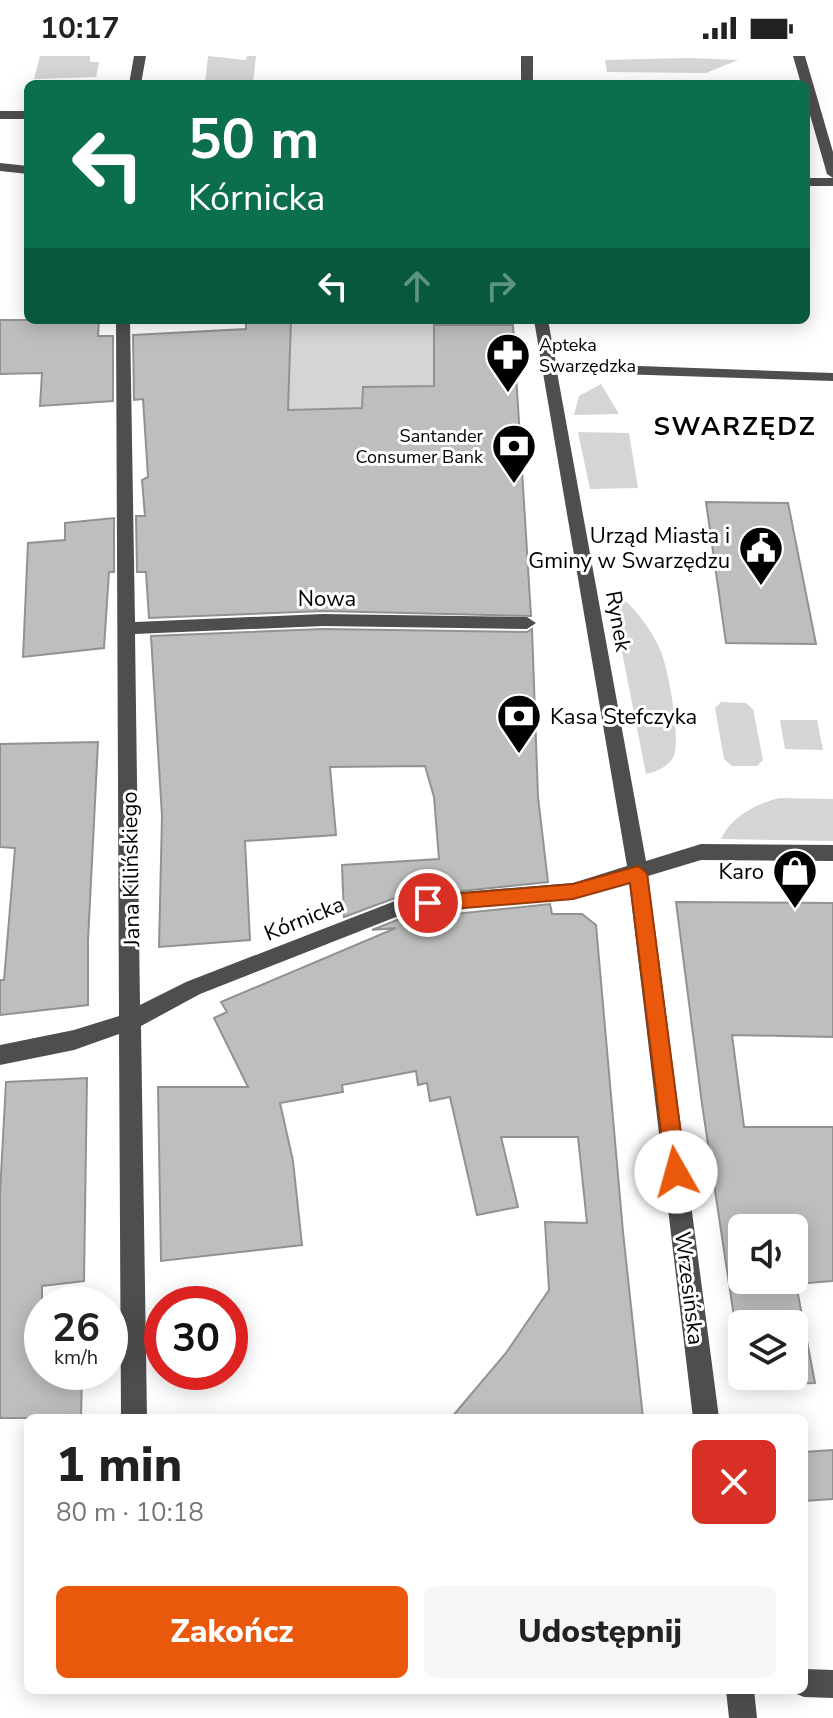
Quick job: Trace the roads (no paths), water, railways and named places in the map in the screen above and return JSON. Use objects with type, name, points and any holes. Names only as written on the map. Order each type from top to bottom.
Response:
[{"type":"street","points":[[136,80],[140,56]]},
{"type":"street","points":[[527,56],[527,80]]},
{"type":"street","points":[[799,56],[806,80]]},
{"type":"street","points":[[810,94],[833,174]]},
{"type":"street","points":[[0,115],[24,115]]},
{"type":"street","points":[[0,167],[24,170]]},
{"type":"street","points":[[810,181],[833,182]]},
{"type":"street","name":"Jana Kilińskiego","points":[[123,324],[134,1414]]},
{"type":"street","name":"Rynek","points":[[542,324],[638,873]]},
{"type":"street","points":[[549,367],[833,377]]},
{"type":"street","name":"Nowa","points":[[128,628],[323,620],[527,623]]},
{"type":"street","points":[[638,873],[701,852],[833,853]]},
{"type":"street","name":"Kórnicka","points":[[0,1055],[74,1040],[131,1021],[193,988],[395,909],[450,901],[573,891],[638,873]]},
{"type":"street","name":"Wrzesińska","points":[[638,873],[706,1414]]},
{"type":"street","points":[[808,1683],[833,1684]]},
{"type":"street","points":[[740,1694],[743,1718]]},
{"type":"place","name":"Apteka Swarzędzka","points":[[508,394]]},
{"type":"place","name":"Santander Consumer Bank","points":[[514,485]]},
{"type":"place","name":"Urząd Miasta i Gminy w Swarzędzu","points":[[761,587]]},
{"type":"place","name":"Kasa Stefczyka","points":[[519,755]]},
{"type":"place","name":"Karo","points":[[795,910]]},
{"type":"district","name":"SWARZĘDZ","points":[[735,426]]}]
